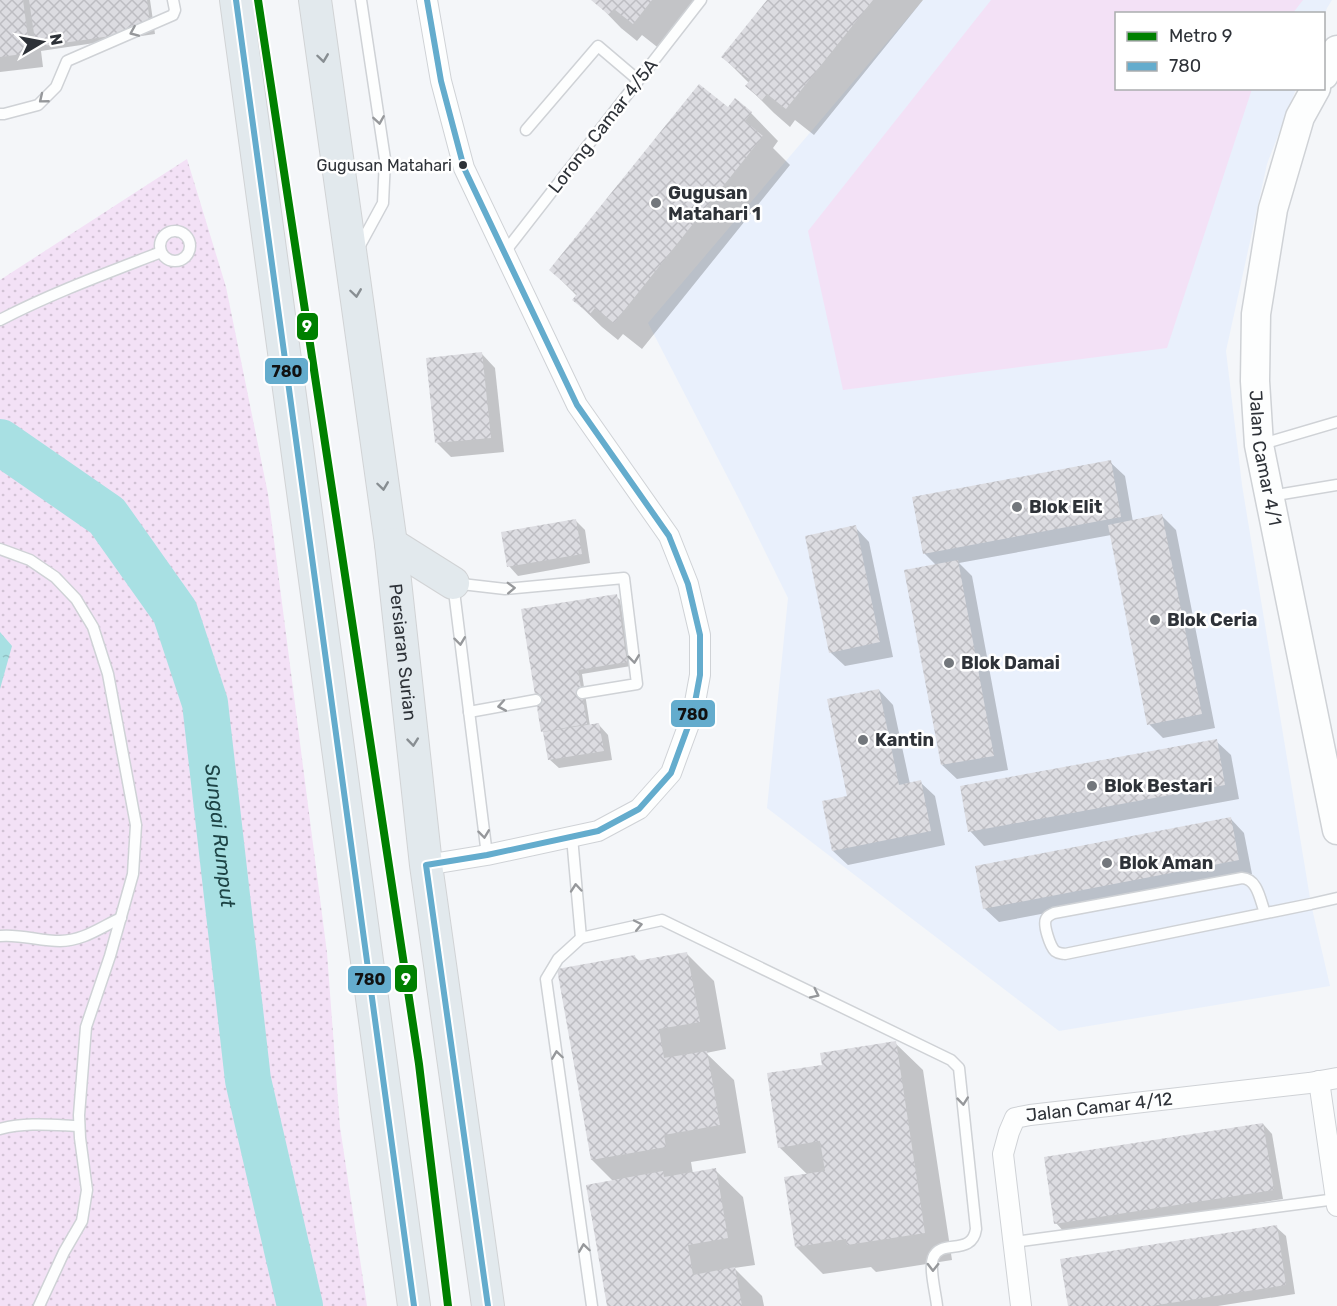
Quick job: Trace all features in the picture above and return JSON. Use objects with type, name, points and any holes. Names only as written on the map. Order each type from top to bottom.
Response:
[{"type":"main road","points":[[236,0],[414,1306]]},
{"type":"main road","name":"Persiaran Surian","points":[[315,0],[392,544],[426,865],[488,1306]]},
{"type":"main road","points":[[392,544],[453,583]]},
{"type":"street","points":[[426,865],[487,855],[598,831],[639,809],[671,773],[693,713],[700,675],[700,634],[688,584],[669,536],[578,405],[464,168],[441,81],[427,0]]},
{"type":"street","points":[[1325,71],[1337,50]]},
{"type":"street","name":"Jalan Camar 4/1","points":[[1315,90],[1300,117],[1273,209],[1256,314],[1255,381],[1259,445],[1332,781],[1337,830]]},
{"type":"street","points":[[1328,1080],[1336,1202]]},
{"type":"street","name":"Jalan Camar 4/12","points":[[1021,1306],[1003,1154],[1015,1118],[1328,1080]]},
{"type":"lane","points":[[0,114],[38,105],[56,87],[67,61],[172,15],[175,10],[173,0]]},
{"type":"lane","points":[[352,261],[383,203],[385,159],[361,0]]},
{"type":"lane","name":"Lorong Camar 4/5A","points":[[504,253],[701,0]]},
{"type":"lane","points":[[526,130],[598,46],[638,80]]},
{"type":"lane","points":[[0,320],[63,290],[161,252]]},
{"type":"lane","points":[[1259,445],[1337,422]]},
{"type":"lane","points":[[1270,496],[1337,485]]},
{"type":"lane","points":[[0,549],[30,560],[55,577],[76,599],[93,627],[108,674],[136,825],[133,874],[110,956],[86,1027],[79,1126],[87,1190],[82,1221],[64,1251],[39,1306]]},
{"type":"lane","points":[[487,855],[453,583],[506,588],[624,578],[637,684],[582,693]]},
{"type":"lane","points":[[469,712],[536,700]]},
{"type":"lane","points":[[572,837],[581,938]]},
{"type":"lane","points":[[1265,913],[1255,885],[1247,878],[1242,878],[1054,913],[1045,921],[1045,928],[1054,950],[1065,954],[1265,913],[1337,898]]},
{"type":"lane","points":[[0,936],[63,941],[85,936],[121,918]]},
{"type":"lane","points":[[592,1306],[546,979],[558,959],[581,938],[662,920],[940,1055],[959,1068],[976,1229],[975,1236],[970,1242],[945,1248],[937,1252],[933,1258],[937,1306]]},
{"type":"lane","points":[[0,1130],[15,1125],[79,1126]]},
{"type":"lane","points":[[1014,1242],[1336,1202]]},
{"type":"shaded area","points":[[923,0],[1332,0],[1325,14],[1325,12],[1115,12],[1115,90],[1296,90],[1267,164],[1226,351],[1242,485],[1311,904],[1330,986],[1059,1031],[767,808],[788,598],[648,323]]},
{"type":"shaded area","points":[[991,0],[1303,0],[1294,12],[1115,12],[1115,90],[1252,90],[1167,348],[843,390],[808,231]]},
{"type":"shaded area","points":[[187,159],[226,287],[268,494],[327,953],[340,1127],[367,1306],[0,1306],[0,280]]},
{"type":"water","points":[[0,632],[12,646],[0,689]]},
{"type":"building","points":[[0,0],[23,0],[30,53],[0,57]]},
{"type":"building","points":[[29,0],[147,0],[151,30],[36,47]]},
{"type":"building","points":[[591,0],[652,0],[633,24],[614,9],[609,15]]},
{"type":"building","points":[[767,0],[873,0],[786,109],[767,94],[762,100],[745,86],[750,80],[721,57]]},
{"type":"building","name":"Gugusan Matahari 1","points":[[699,84],[728,107],[735,98],[752,112],[745,121],[763,136],[614,323],[595,308],[590,314],[572,300],[577,294],[549,270]]},
{"type":"building","points":[[482,352],[491,438],[435,443],[426,358]]},
{"type":"building","name":"Blok Elit","points":[[1111,460],[1121,517],[923,554],[912,497]]},
{"type":"building","name":"Blok Ceria","points":[[1162,514],[1202,714],[1147,725],[1108,525]]},
{"type":"building","points":[[576,519],[582,554],[507,567],[501,532]]},
{"type":"building","points":[[856,525],[880,642],[829,653],[805,536]]},
{"type":"building","name":"Blok Damai","points":[[958,560],[994,756],[941,765],[904,570]]},
{"type":"building","points":[[617,594],[627,662],[578,670],[587,724],[541,732],[521,609]]},
{"type":"building","name":"Kantin","points":[[879,689],[899,785],[921,780],[931,831],[832,851],[822,801],[847,796],[827,699]]},
{"type":"building","points":[[599,723],[604,751],[548,760],[543,732]]},
{"type":"building","name":"Blok Bestari","points":[[1217,739],[1225,785],[968,832],[960,786]]},
{"type":"building","name":"Blok Aman","points":[[1231,817],[1239,860],[983,909],[975,866]]},
{"type":"building","points":[[687,952],[700,1022],[659,1029],[664,1058],[707,1051],[720,1125],[664,1135],[666,1147],[591,1160],[557,969],[635,955],[636,961]]},
{"type":"building","points":[[896,1041],[925,1233],[847,1245],[846,1239],[795,1247],[784,1177],[825,1171],[820,1141],[778,1148],[767,1073],[822,1065],[820,1053]]},
{"type":"building","points":[[1263,1123],[1274,1190],[1054,1224],[1044,1157]]},
{"type":"building","points":[[716,1168],[728,1238],[688,1245],[693,1275],[735,1267],[742,1306],[607,1306],[586,1185],[663,1171],[664,1177]]},
{"type":"building","points":[[1277,1225],[1286,1285],[1151,1306],[1068,1306],[1060,1259]]},
{"type":"waterway","name":"Sungai Rumput","points":[[0,442],[107,516],[175,612],[205,703],[248,1080],[300,1306]]},
{"type":"metro line","name":"9","points":[[258,0],[419,1064],[448,1306]]},
{"type":"transit line","name":"780","points":[[236,0],[414,1306]]},
{"type":"transit line","name":"780","points":[[427,0],[441,81],[464,168],[577,405],[669,536],[688,584],[700,635],[700,675],[693,713],[671,773],[639,809],[598,831],[487,855],[426,865],[488,1306]]},
{"type":"place","name":"Gugusan Matahari","points":[[463,165]]},
{"type":"place","name":"Gugusan Matahari 1","points":[[656,203]]},
{"type":"place","name":"Blok Elit","points":[[1017,507]]},
{"type":"place","name":"Blok Ceria","points":[[1155,620]]},
{"type":"place","name":"Blok Damai","points":[[949,663]]},
{"type":"place","name":"Kantin","points":[[863,740]]},
{"type":"place","name":"Blok Bestari","points":[[1092,786]]},
{"type":"place","name":"Blok Aman","points":[[1107,863]]}]
